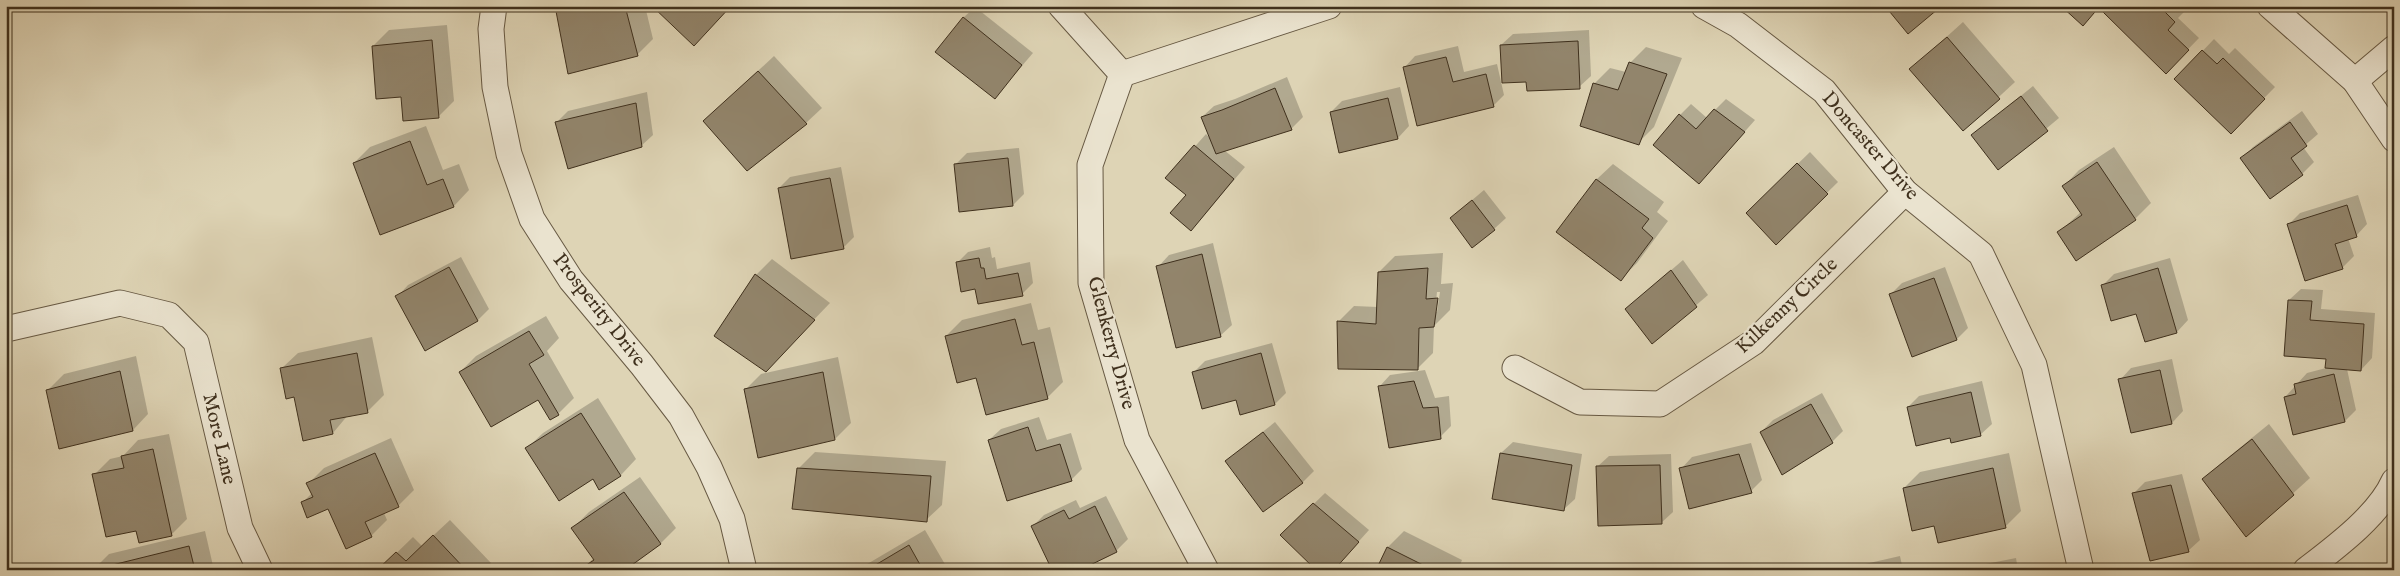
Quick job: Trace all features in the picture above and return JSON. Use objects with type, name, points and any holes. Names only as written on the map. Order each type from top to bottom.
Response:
[{"type":"street","name":"Prosperity Drive","points":[[494,6],[491,30],[496,87],[509,154],[532,219],[571,280],[642,365],[681,416],[709,467],[732,519],[744,570]]},
{"type":"street","points":[[1061,6],[1122,74],[1329,6]]},
{"type":"street","name":"Doncaster Drive","points":[[1704,6],[1738,26],[1824,91],[1905,192],[1981,254],[2034,364],[2080,570]]},
{"type":"street","points":[[2270,6],[2355,81],[2394,139]]},
{"type":"street","points":[[2355,81],[2394,48]]},
{"type":"street","name":"Glenkerry Drive","points":[[1122,74],[1090,165],[1091,283],[1137,440],[1206,570]]},
{"type":"street","name":"Kilkenny Circle","points":[[1515,368],[1580,402],[1660,404],[1754,342],[1905,192]]},
{"type":"street","name":"More Lane","points":[[6,329],[120,303],[169,315],[196,342],[240,528],[260,570]]},
{"type":"street","points":[[2306,570],[2336,548],[2391,493]]},
{"type":"building","points":[[555,6],[625,6],[638,56],[568,74]]},
{"type":"building","points":[[652,6],[731,6],[694,46]]},
{"type":"building","points":[[1885,6],[1936,6],[1938,9],[1908,34]]},
{"type":"building","points":[[2061,6],[2100,6],[2083,26]]},
{"type":"building","points":[[2108,6],[2159,6],[2175,22],[2168,30],[2189,50],[2166,74],[2103,12]]},
{"type":"building","points":[[963,17],[1022,65],[995,99],[935,52]]},
{"type":"building","points":[[1947,37],[2000,99],[1963,131],[1909,69]]},
{"type":"building","points":[[432,40],[439,118],[403,121],[401,97],[376,99],[372,46]]},
{"type":"building","points":[[1578,41],[1580,89],[1527,91],[1526,82],[1502,83],[1500,45]]},
{"type":"building","points":[[2202,50],[2217,64],[2223,58],[2265,99],[2231,134],[2174,79]]},
{"type":"building","points":[[1446,57],[1453,82],[1486,74],[1494,107],[1417,126],[1403,67]]},
{"type":"building","points":[[1629,62],[1667,74],[1639,145],[1580,126],[1593,83],[1618,90]]},
{"type":"building","points":[[758,71],[807,124],[747,171],[703,121]]},
{"type":"building","points":[[1275,88],[1292,130],[1216,154],[1201,117]]},
{"type":"building","points":[[2021,96],[2048,131],[1998,170],[1971,135]]},
{"type":"building","points":[[1388,98],[1398,139],[1339,153],[1330,112]]},
{"type":"building","points":[[636,103],[642,147],[568,169],[555,122]]},
{"type":"building","points":[[1714,109],[1745,132],[1699,184],[1653,145],[1679,114],[1696,129]]},
{"type":"building","points":[[2290,122],[2307,146],[2291,158],[2303,175],[2270,199],[2240,158]]},
{"type":"building","points":[[410,141],[427,185],[443,179],[454,207],[380,235],[353,163]]},
{"type":"building","points":[[1194,145],[1234,179],[1191,231],[1170,213],[1186,195],[1165,178]]},
{"type":"building","points":[[1008,158],[1013,206],[959,212],[954,164]]},
{"type":"building","points":[[2097,162],[2136,220],[2076,261],[2057,232],[2082,215],[2062,186]]},
{"type":"building","points":[[1797,163],[1828,194],[1776,245],[1746,213]]},
{"type":"building","points":[[830,178],[844,249],[791,259],[778,188]]},
{"type":"building","points":[[1596,179],[1649,219],[1642,228],[1653,238],[1621,281],[1556,232]]},
{"type":"building","points":[[1472,200],[1495,230],[1472,248],[1450,218]]},
{"type":"building","points":[[2347,205],[2357,237],[2335,244],[2343,269],[2305,281],[2287,224]]},
{"type":"building","points":[[1202,254],[1221,337],[1176,348],[1156,266]]},
{"type":"building","points":[[979,258],[981,268],[984,268],[986,279],[1018,273],[1023,296],[978,304],[975,289],[961,292],[956,262]]},
{"type":"building","points":[[449,267],[478,321],[425,351],[395,296]]},
{"type":"building","points":[[1428,268],[1426,299],[1438,298],[1434,327],[1419,328],[1418,370],[1338,369],[1337,321],[1376,324],[1378,272]]},
{"type":"building","points":[[2158,268],[2177,333],[2145,342],[2136,314],[2111,321],[2101,285]]},
{"type":"building","points":[[1671,270],[1697,307],[1652,344],[1625,309]]},
{"type":"building","points":[[755,274],[815,320],[766,372],[714,336]]},
{"type":"building","points":[[1934,278],[1957,340],[1912,357],[1889,294]]},
{"type":"building","points":[[2288,300],[2312,301],[2310,320],[2364,324],[2361,371],[2325,368],[2326,359],[2284,356]]},
{"type":"building","points":[[1015,319],[1022,345],[1034,342],[1048,399],[986,415],[976,378],[957,383],[945,336]]},
{"type":"building","points":[[529,331],[544,355],[529,364],[559,415],[550,420],[538,400],[491,427],[459,372]]},
{"type":"building","points":[[357,353],[368,413],[330,420],[333,434],[303,441],[294,397],[286,399],[280,368]]},
{"type":"building","points":[[1261,353],[1275,405],[1240,415],[1236,400],[1202,409],[1192,372]]},
{"type":"building","points":[[2160,370],[2172,424],[2131,433],[2118,379]]},
{"type":"building","points":[[120,371],[133,431],[59,449],[46,390]]},
{"type":"building","points":[[823,372],[835,440],[758,458],[744,389]]},
{"type":"building","points":[[2334,374],[2345,422],[2293,435],[2284,397],[2296,394],[2294,384]]},
{"type":"building","points":[[1414,381],[1423,408],[1438,407],[1441,439],[1389,448],[1378,386]]},
{"type":"building","points":[[1971,392],[1981,436],[1951,443],[1950,438],[1916,446],[1907,407]]},
{"type":"building","points":[[1811,404],[1833,443],[1782,475],[1760,432]]},
{"type":"building","points":[[581,413],[621,476],[599,490],[593,479],[559,501],[525,448]]},
{"type":"building","points":[[1028,427],[1036,451],[1060,444],[1072,481],[1007,501],[988,440]]},
{"type":"building","points":[[1263,432],[1303,483],[1263,512],[1225,461]]},
{"type":"building","points":[[2252,439],[2294,495],[2246,537],[2202,479]]},
{"type":"building","points":[[153,449],[172,536],[139,543],[136,531],[106,537],[92,474],[124,468],[121,456]]},
{"type":"building","points":[[375,453],[399,507],[365,522],[372,537],[346,549],[328,509],[307,518],[301,502],[313,497],[306,483]]},
{"type":"building","points":[[1500,453],[1572,465],[1564,511],[1492,499]]},
{"type":"building","points":[[1739,454],[1752,493],[1689,509],[1679,468]]},
{"type":"building","points":[[1660,465],[1662,524],[1598,526],[1596,466]]},
{"type":"building","points":[[797,468],[931,476],[927,522],[792,509]]},
{"type":"building","points":[[1993,468],[2006,528],[1938,543],[1934,526],[1912,531],[1903,488]]},
{"type":"building","points":[[2171,485],[2189,552],[2150,561],[2132,493]]},
{"type":"building","points":[[624,492],[661,544],[625,570],[583,570],[582,568],[594,560],[571,528]]},
{"type":"building","points":[[1313,503],[1359,542],[1334,570],[1316,570],[1280,535]]},
{"type":"building","points":[[1095,506],[1117,552],[1080,570],[1052,570],[1031,526],[1064,510],[1069,519]]},
{"type":"building","points":[[433,535],[466,570],[377,570],[396,552],[406,561]]},
{"type":"building","points":[[909,545],[923,570],[867,570]]},
{"type":"building","points":[[189,546],[195,570],[92,570]]},
{"type":"building","points":[[1387,547],[1433,570],[1376,570]]}]
